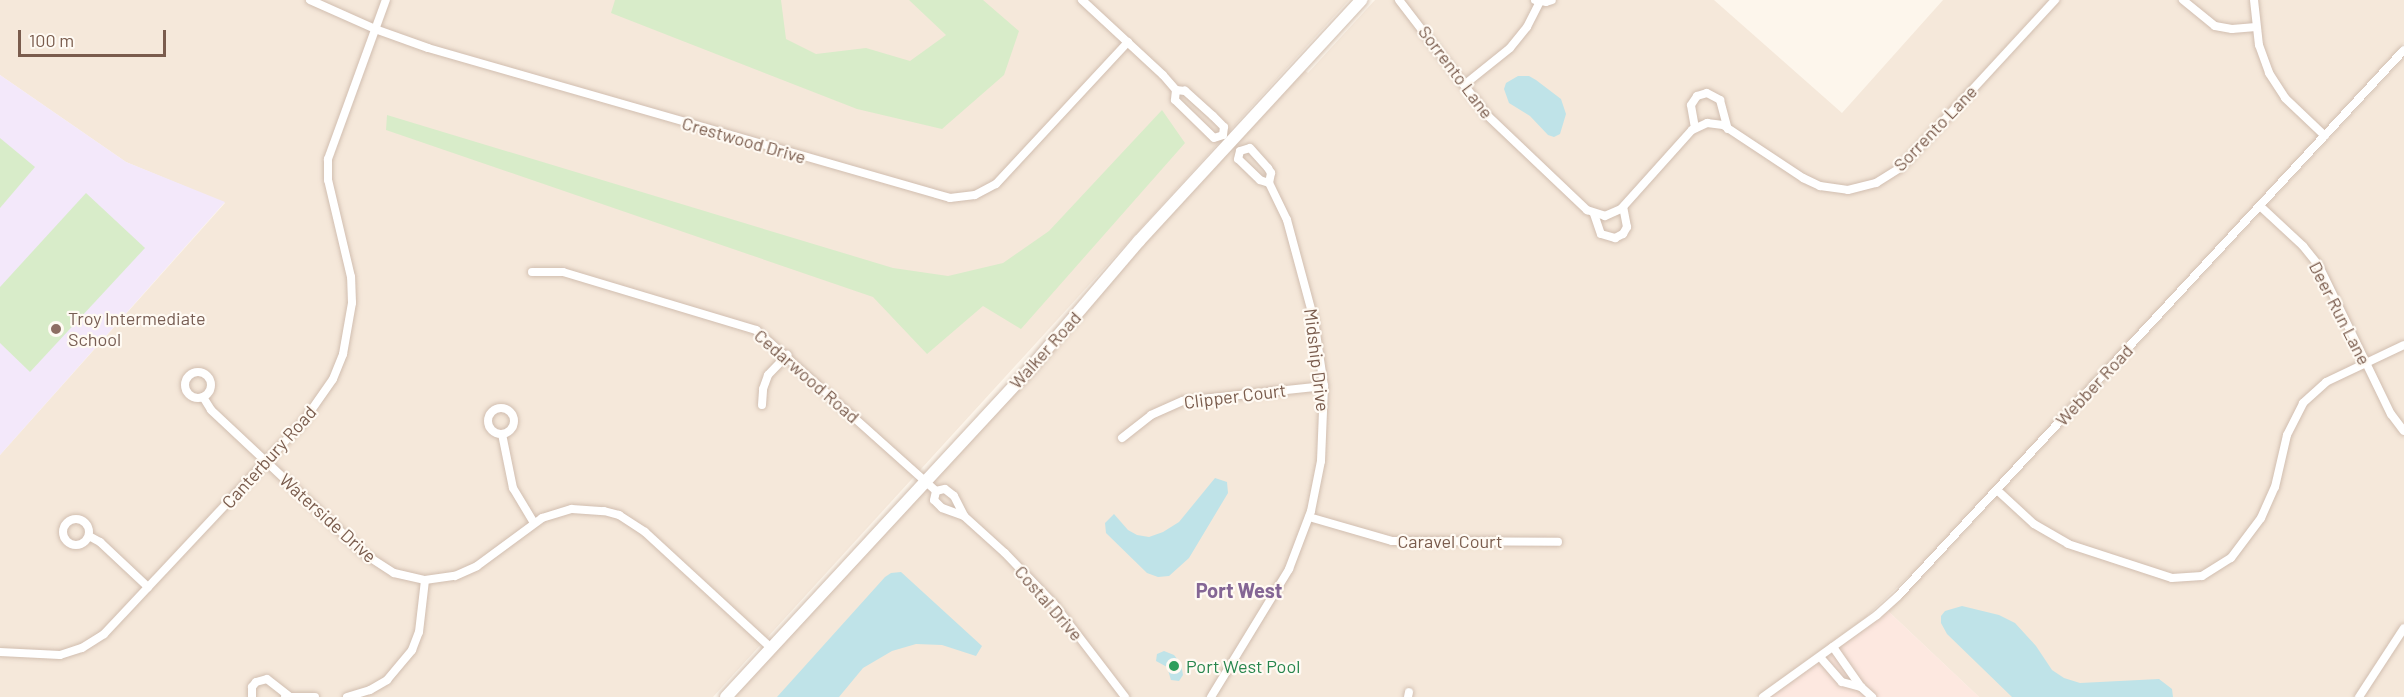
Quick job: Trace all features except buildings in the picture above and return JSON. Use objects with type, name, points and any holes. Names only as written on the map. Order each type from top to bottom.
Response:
[{"type":"street","name":"Crestwood Drive","points":[[310,0],[375,29],[487,66],[950,198],[975,195],[996,184],[1128,42]]},
{"type":"street","name":"Canterbury Road","points":[[0,652],[47,656],[82,648],[104,634],[266,462],[320,401],[333,379],[348,338],[352,303],[351,277],[328,180],[328,159],[386,0]]},
{"type":"street","points":[[1082,0],[1163,75],[1176,90],[1185,91],[1213,116],[1224,127],[1227,138],[1214,138],[1175,100],[1176,90]]},
{"type":"street","name":"Walker Road","points":[[726,697],[1033,365],[1227,138],[1361,0]]},
{"type":"street","name":"Sorrento Lane","points":[[1400,0],[1464,86],[1506,134],[1594,214],[1600,232],[1606,237],[1615,238],[1623,234],[1627,227],[1623,207]]},
{"type":"street","points":[[1464,86],[1510,48],[1527,27],[1538,1],[1552,0]]},
{"type":"street","name":"Sorrento Lane","points":[[1695,128],[1711,123],[1728,129],[1803,178],[1820,186],[1848,190],[1876,183],[1900,168],[2055,0]]},
{"type":"street","points":[[2183,0],[2215,26],[2232,29],[2256,27]]},
{"type":"street","points":[[2254,0],[2256,27],[2263,60],[2276,86],[2295,108],[2325,136]]},
{"type":"street","name":"Webber Road","points":[[1763,697],[1820,657],[1898,596],[2404,50]]},
{"type":"street","points":[[1594,214],[1611,215],[1623,207],[1695,128],[1691,105],[1697,96],[1707,93],[1720,100],[1728,129]]},
{"type":"street","name":"Midship Drive","points":[[1227,138],[1240,151]]},
{"type":"street","name":"Midship Drive","points":[[1211,697],[1289,569],[1309,517],[1324,441],[1324,386],[1314,320],[1304,276],[1287,220],[1269,183],[1271,173],[1263,160],[1250,148],[1240,151]]},
{"type":"street","name":"Midship Drive","points":[[1240,151],[1238,159],[1260,180],[1269,183]]},
{"type":"street","name":"Deer Run Lane","points":[[2260,206],[2314,259],[2391,414],[2404,431]]},
{"type":"street","name":"Cedarwood Road","points":[[532,272],[563,272],[742,324],[766,336],[925,481]]},
{"type":"street","points":[[1997,490],[2034,524],[2068,543],[2172,578],[2202,576],[2231,558],[2261,518],[2275,487],[2287,435],[2303,403],[2326,382],[2404,345]]},
{"type":"street","points":[[762,405],[763,389],[768,375],[787,355]]},
{"type":"street","name":"Clipper Court","points":[[1122,438],[1151,415],[1183,401],[1324,386]]},
{"type":"street","name":"Waterside Drive","points":[[203,397],[211,410],[373,561],[401,576],[425,580],[447,578],[470,570],[534,523],[557,512],[588,508],[604,511],[633,523],[771,648]]},
{"type":"street","points":[[502,434],[513,488],[534,523]]},
{"type":"street","name":"Costal Drive","points":[[925,481],[936,491]]},
{"type":"street","name":"Costal Drive","points":[[936,491],[945,489],[954,496],[964,516],[1005,553],[1054,604],[1125,697]]},
{"type":"street","name":"Costal Drive","points":[[936,491],[934,500],[942,508],[964,516]]},
{"type":"street","name":"Caravel Court","points":[[1309,517],[1371,537],[1407,543],[1475,540],[1558,542]]},
{"type":"street","points":[[89,536],[100,542],[148,587]]},
{"type":"street","points":[[347,697],[370,690],[387,680],[401,667],[412,650],[419,632],[425,580]]},
{"type":"street","points":[[2359,697],[2404,628]]},
{"type":"street","points":[[1833,647],[1861,687],[1872,697]]},
{"type":"street","points":[[1820,657],[1842,682],[1861,687]]},
{"type":"street","points":[[252,697],[252,687],[256,682],[267,679],[272,680],[287,697],[315,697]]},
{"type":"shaded area","points":[[0,0],[1349,0],[713,697],[0,697],[0,455],[225,203],[126,162],[0,75]]},
{"type":"shaded area","points":[[1375,0],[1714,0],[1842,113],[1943,0],[2404,0],[2404,43],[1927,559],[1865,618],[1756,697],[726,697],[1300,67],[1308,73]]},
{"type":"shaded area","points":[[2404,58],[2404,697],[1979,697],[1888,611],[1927,572]]},
{"type":"shaded area","name":"Troy Intermediate School","points":[[0,75],[126,162],[225,202],[0,455]]},
{"type":"shaded area","points":[[1888,611],[1979,697],[1769,697]]},
{"type":"green space","points":[[615,0],[781,0],[786,39],[816,54],[866,48],[910,61],[946,35],[909,0],[983,0],[1019,31],[1004,75],[942,129],[857,109],[611,13]]},
{"type":"green space","points":[[1162,110],[1185,143],[1021,329],[983,306],[927,354],[873,297],[386,130],[387,115],[893,268],[948,276],[1003,263],[1049,231]]},
{"type":"green space","points":[[0,138],[35,167],[0,208]]},
{"type":"green space","points":[[86,193],[145,248],[30,372],[0,343],[0,287]]},
{"type":"water","points":[[1518,76],[1529,76],[1561,99],[1566,114],[1560,134],[1554,137],[1548,135],[1530,116],[1509,103],[1504,89],[1506,83]]},
{"type":"water","points":[[1215,478],[1227,482],[1228,493],[1189,558],[1169,576],[1158,577],[1147,573],[1106,533],[1105,523],[1114,514],[1128,530],[1137,535],[1149,537],[1163,532],[1179,522]]},
{"type":"water","points":[[901,572],[982,646],[976,656],[942,645],[916,644],[892,651],[863,668],[839,697],[777,697],[885,577],[891,573]]},
{"type":"water","points":[[1962,606],[1999,615],[2015,623],[2036,646],[2052,670],[2064,678],[2080,683],[2159,679],[2172,689],[2173,697],[2012,697],[1947,634],[1941,623],[1941,616],[1945,611]]},
{"type":"water","name":"Port West Pool","points":[[1164,651],[1174,655],[1181,664],[1183,675],[1179,681],[1171,680],[1167,667],[1156,661],[1157,654]]},
{"type":"place","name":"Troy Intermediate School","points":[[56,329]]},
{"type":"place","name":"Port West Pool","points":[[1174,666]]},
{"type":"district","name":"Port West","points":[[1239,590]]}]
